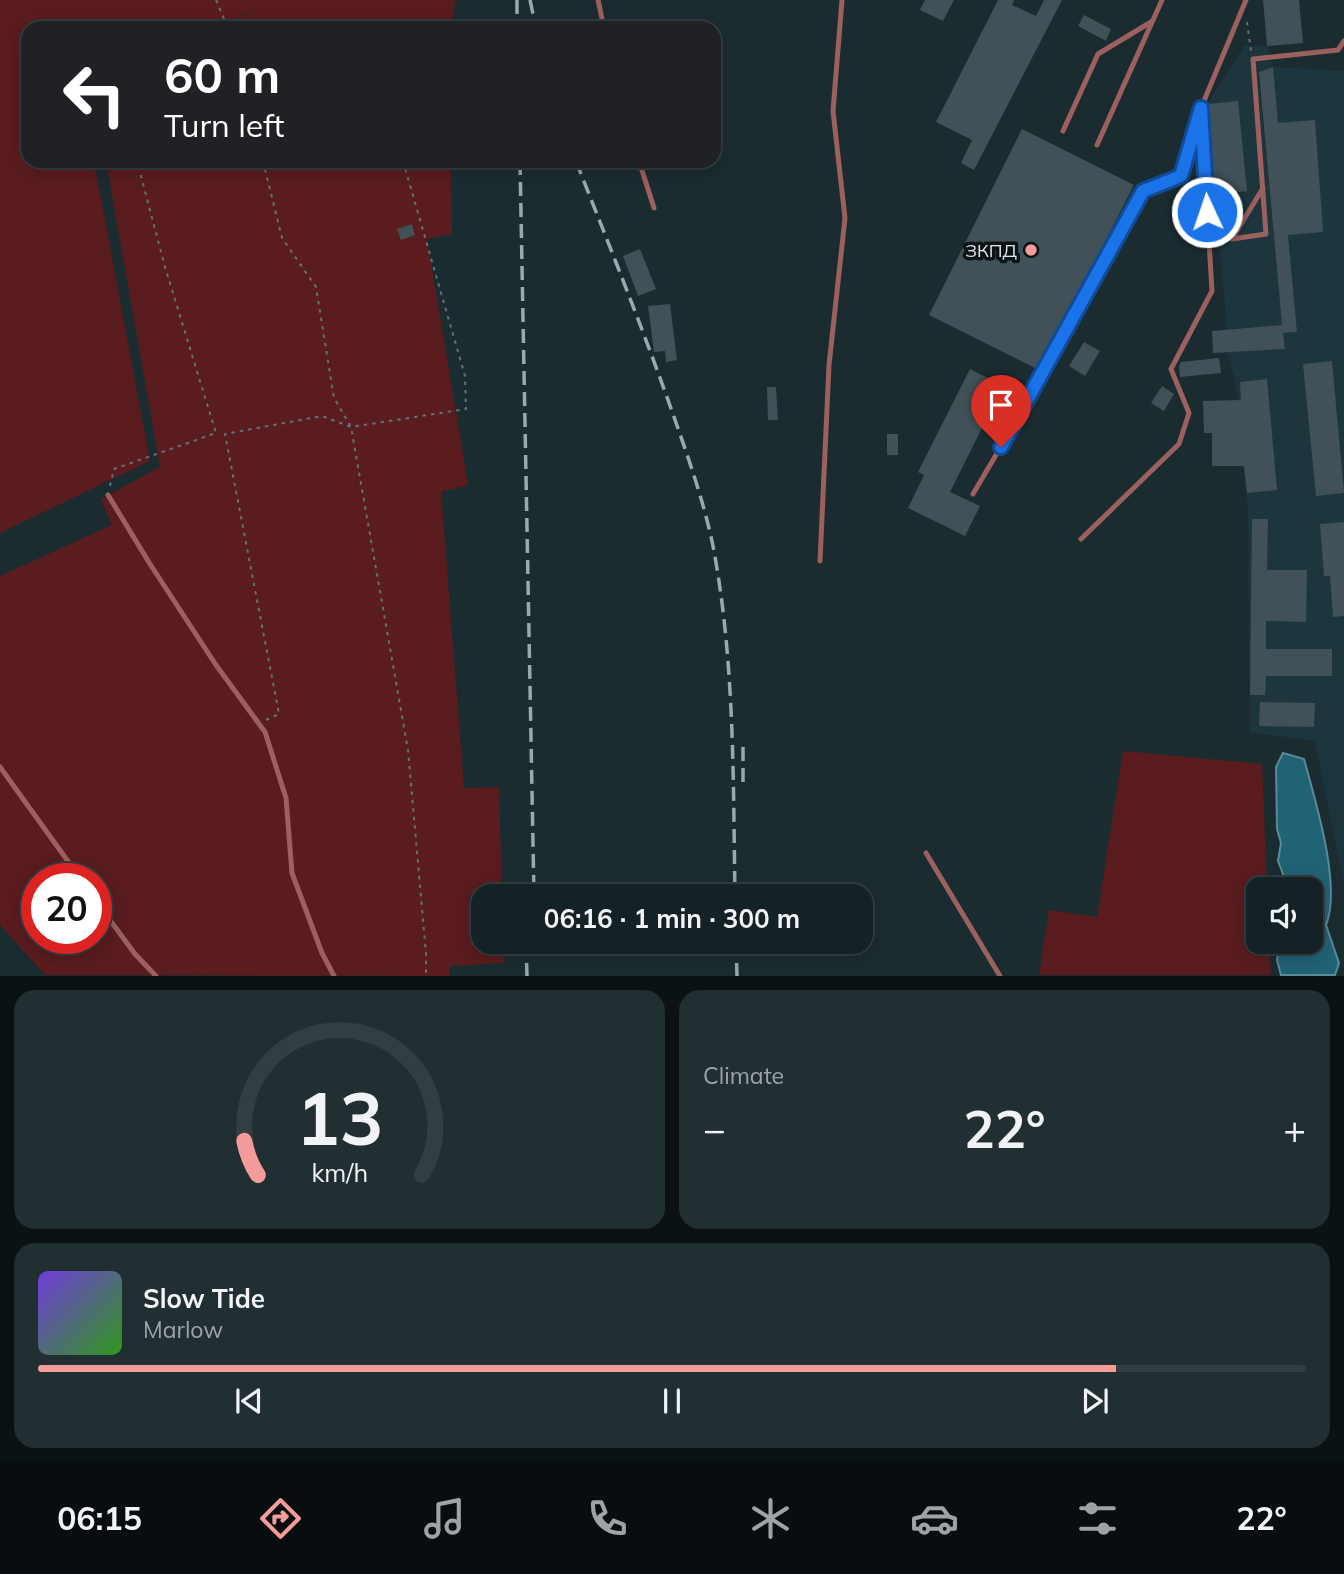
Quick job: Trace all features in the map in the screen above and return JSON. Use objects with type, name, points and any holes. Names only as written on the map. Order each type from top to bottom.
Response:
[{"type":"lane","points":[[598,0],[602,21]]},
{"type":"lane","points":[[821,561],[829,365],[845,218],[833,111],[842,0]]},
{"type":"lane","points":[[1097,145],[1162,0]]},
{"type":"lane","points":[[973,494],[1029,399],[1143,191],[1181,176],[1201,108],[1245,2]]},
{"type":"lane","points":[[1063,131],[1098,54],[1151,22]]},
{"type":"lane","points":[[1263,188],[1233,239],[1266,234],[1263,188],[1253,59],[1338,50],[1344,41]]},
{"type":"lane","points":[[1081,539],[1179,444],[1189,413],[1171,369],[1212,291],[1201,108]]},
{"type":"lane","points":[[641,168],[654,208]]},
{"type":"lane","points":[[108,495],[149,564],[216,665],[265,732],[286,798],[292,873],[322,953],[334,975]]},
{"type":"lane","points":[[0,767],[69,863]]},
{"type":"lane","points":[[926,853],[1000,975]]},
{"type":"lane","points":[[112,923],[135,954],[156,975]]},
{"type":"path","points":[[216,0],[225,21]]},
{"type":"path","points":[[1245,2],[1253,59]]},
{"type":"path","points":[[108,495],[114,469],[216,433],[165,267],[139,168]]},
{"type":"path","points":[[265,168],[282,238],[316,286],[334,398],[351,428],[408,750],[426,975]]},
{"type":"path","points":[[259,724],[279,714],[225,434],[322,416],[351,428],[466,409],[465,376],[405,168]]},
{"type":"shaded area","points":[[0,0],[455,0],[453,21],[234,21],[257,7],[231,21],[21,21],[21,168],[95,168],[150,461],[0,533]]},
{"type":"shaded area","points":[[1244,46],[1267,46],[1273,67],[1344,71],[1344,884],[1315,741],[1250,732],[1248,512],[1236,384],[1227,352],[1285,349],[1283,333],[1297,332],[1272,67],[1258,72],[1282,325],[1227,329],[1207,105]]},
{"type":"shaded area","points":[[107,168],[451,168],[452,234],[427,239],[468,485],[441,492],[464,788],[499,787],[502,884],[471,884],[471,954],[504,954],[504,963],[450,966],[449,976],[45,975],[26,954],[112,954],[112,863],[21,863],[21,948],[0,925],[0,576],[112,525],[101,499],[160,467]]},
{"type":"shaded area","points":[[1123,751],[1262,764],[1267,877],[1246,877],[1246,954],[1270,954],[1271,975],[1039,975],[1049,910],[1097,917]]},
{"type":"water","points":[[1283,753],[1304,759],[1329,866],[1330,908],[1326,925],[1339,963],[1335,975],[1281,975],[1278,954],[1323,954],[1323,877],[1283,877],[1278,861],[1281,843],[1277,829],[1276,767]]},
{"type":"building","points":[[925,0],[954,0],[943,21],[920,10]]},
{"type":"building","points":[[998,0],[1014,0],[1012,5],[1036,16],[1044,0],[1062,0],[974,170],[961,163],[972,140],[936,122]]},
{"type":"building","points":[[1263,0],[1299,0],[1303,43],[1267,46]]},
{"type":"building","points":[[1084,15],[1111,29],[1106,41],[1078,26]]},
{"type":"building","points":[[1273,67],[1278,123],[1315,120],[1323,232],[1288,235],[1297,332],[1283,333],[1285,349],[1213,353],[1212,331],[1282,325],[1259,72]]},
{"type":"building","points":[[1238,101],[1247,191],[1216,195],[1207,107],[1208,104]]},
{"type":"building","name":"ЗКПД","points":[[1022,129],[1134,185],[1039,370],[929,315]]},
{"type":"building","points":[[412,224],[415,235],[401,240],[397,229]]},
{"type":"building","points":[[640,249],[656,289],[638,296],[623,256]]},
{"type":"building","points":[[670,304],[677,360],[666,362],[665,351],[654,352],[648,306]]},
{"type":"building","points":[[1084,342],[1100,351],[1085,376],[1069,366]]},
{"type":"building","points":[[1219,358],[1221,373],[1180,377],[1181,362]]},
{"type":"building","points":[[1332,361],[1344,493],[1316,496],[1303,364]]},
{"type":"building","points":[[970,369],[1003,386],[950,492],[980,506],[965,536],[908,508],[924,475],[918,472]]},
{"type":"building","points":[[1267,379],[1277,490],[1247,493],[1244,466],[1212,466],[1212,433],[1204,433],[1203,401],[1241,400],[1240,382]]},
{"type":"building","points":[[1162,386],[1174,394],[1164,411],[1151,403]]},
{"type":"building","points":[[767,387],[776,387],[778,420],[768,420]]},
{"type":"building","points":[[887,434],[898,434],[898,455],[887,455]]},
{"type":"building","points":[[1252,519],[1268,519],[1267,570],[1307,570],[1306,622],[1266,621],[1266,649],[1332,649],[1332,676],[1266,676],[1265,695],[1250,695]]},
{"type":"building","points":[[1344,522],[1344,616],[1333,617],[1330,576],[1324,576],[1320,524]]},
{"type":"building","points":[[1260,702],[1315,703],[1314,727],[1259,726]]},
{"type":"railway","points":[[517,0],[517,21]]},
{"type":"railway","points":[[530,0],[534,21]]},
{"type":"railway","points":[[520,168],[534,884]]},
{"type":"railway","points":[[579,168],[673,414],[713,546],[729,677],[735,884]]},
{"type":"railway","points":[[743,747],[743,789]]},
{"type":"railway","points":[[526,954],[527,976]]},
{"type":"railway","points":[[736,954],[737,976]]},
{"type":"place","name":"ЗКПД","points":[[1031,250]]},
{"type":"route","points":[[1001,447],[1143,191],[1181,176],[1201,108],[1207,212]]}]
